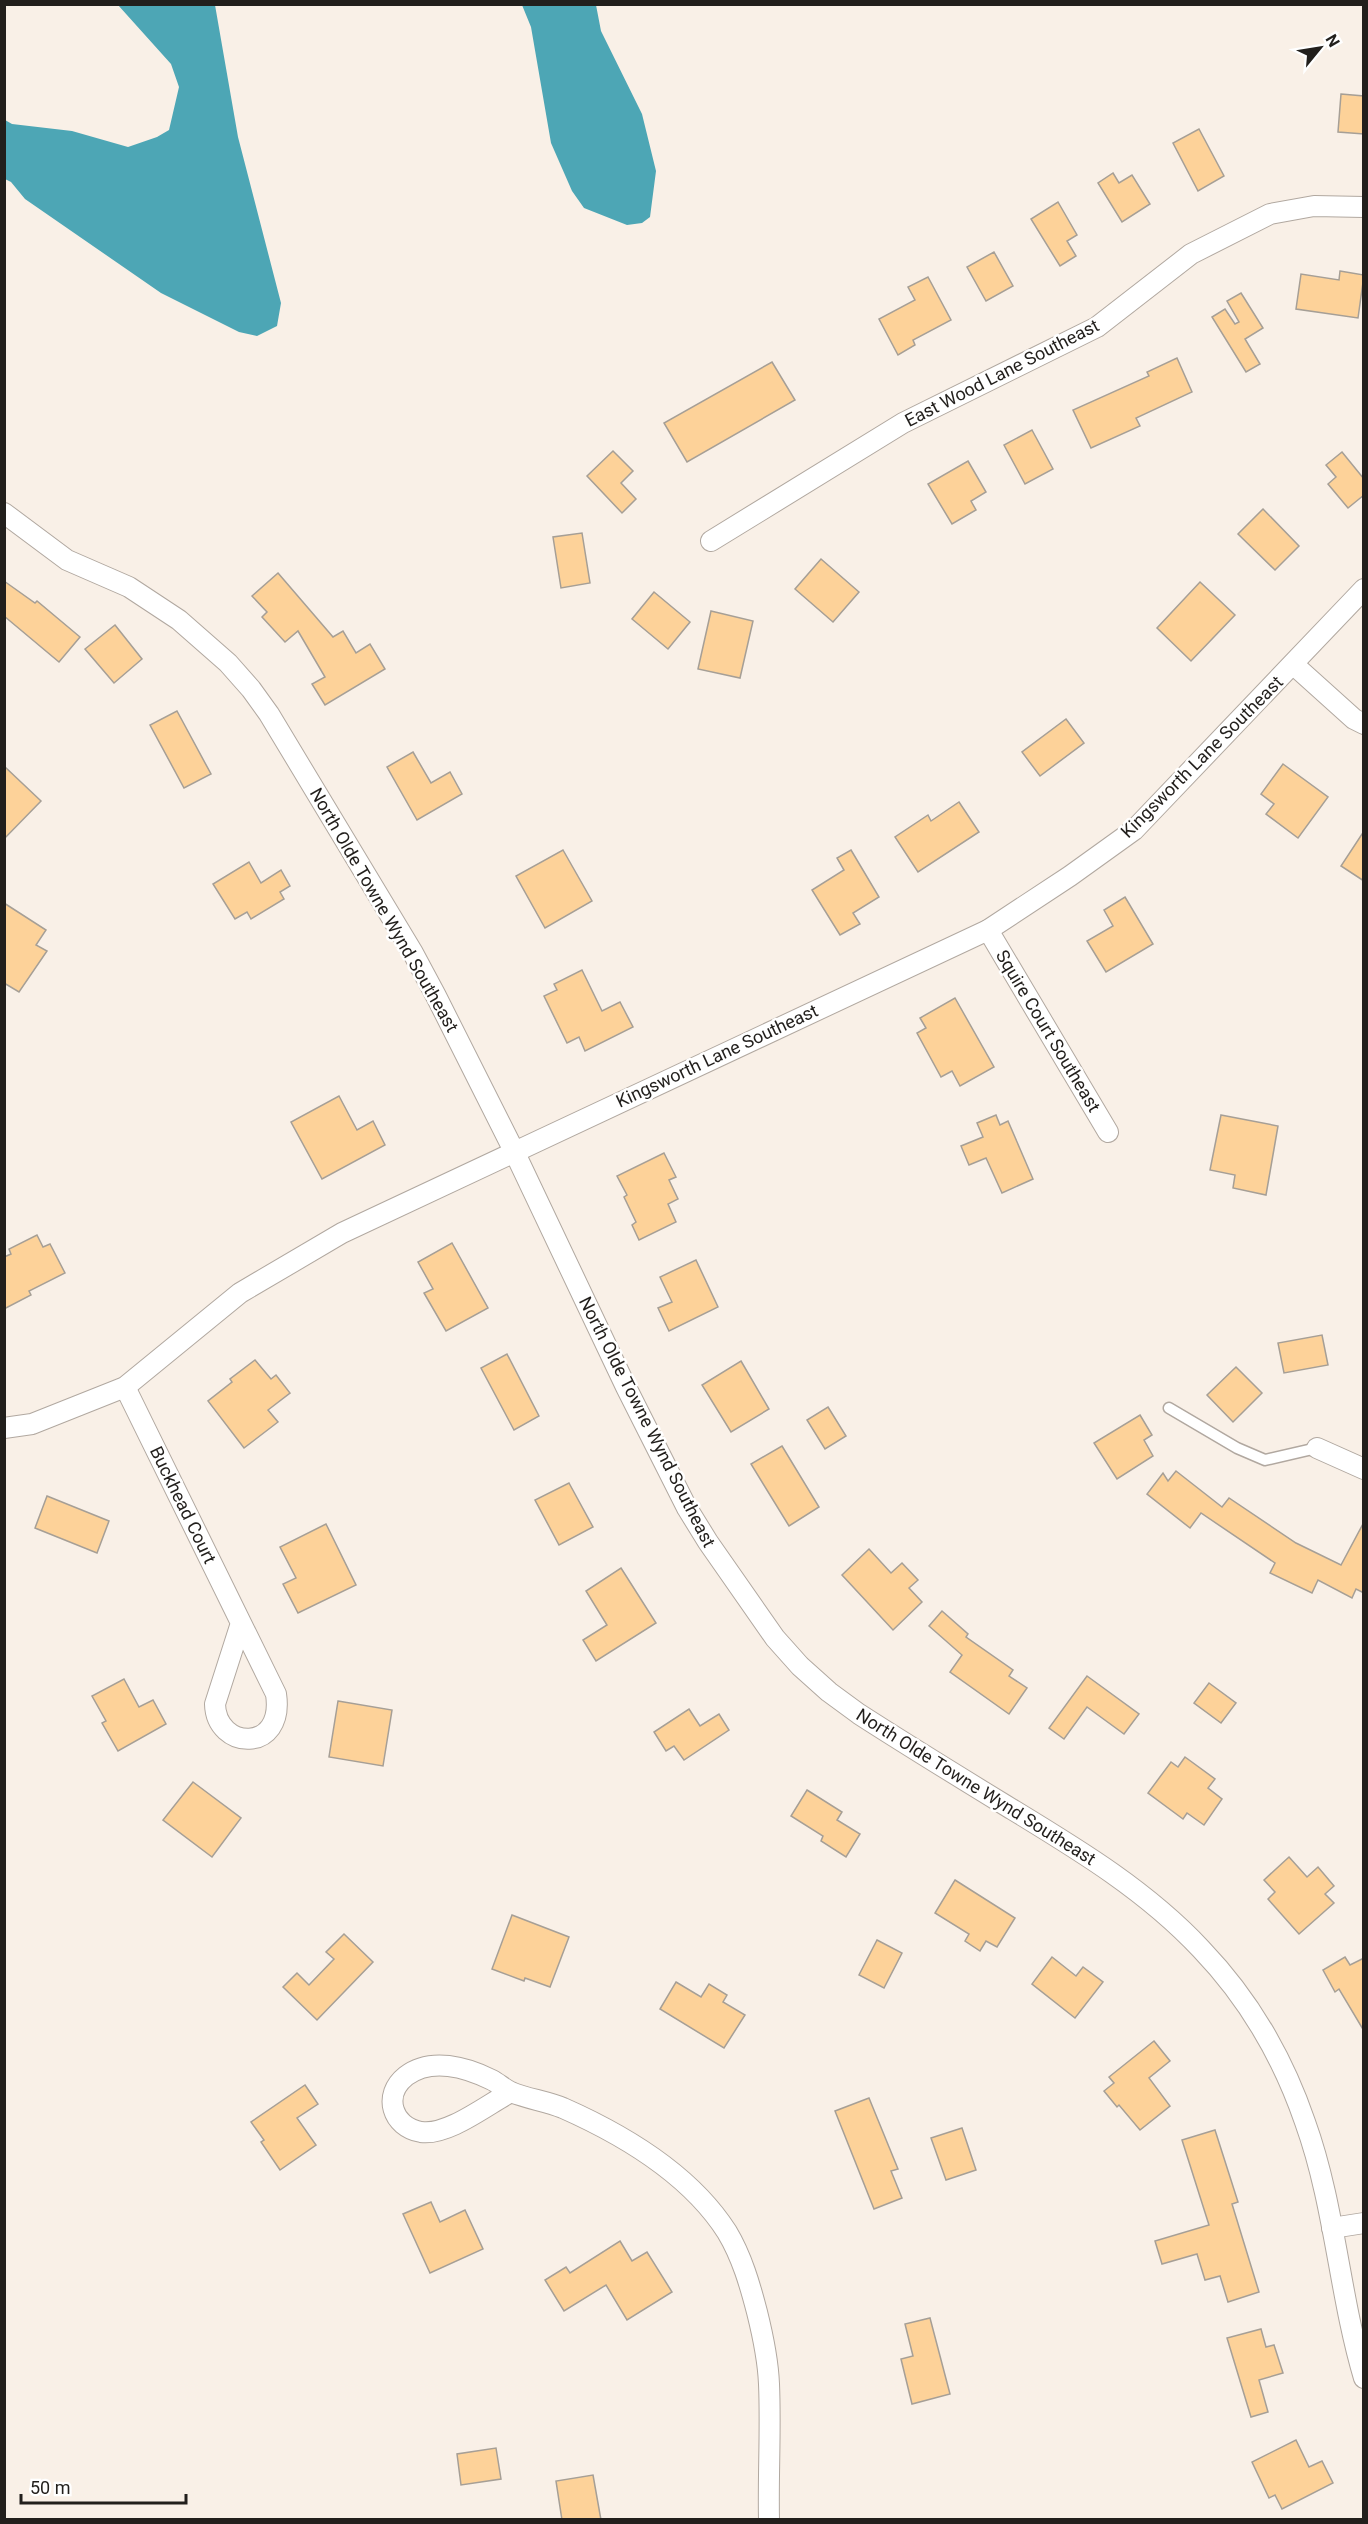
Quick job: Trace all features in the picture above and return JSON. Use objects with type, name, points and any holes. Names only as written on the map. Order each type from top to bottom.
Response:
[{"type":"street","name":"East Wood Lane Southeast","points":[[711,541],[903,423],[1096,327],[1191,254],[1270,214],[1314,206],[1364,207]]},
{"type":"street","name":"North Olde Towne Wynd Southeast","points":[[4,513],[67,560],[129,587],[179,620],[228,663],[251,689],[413,953],[514,1151],[626,1388],[687,1508],[728,1574],[775,1638],[800,1666],[829,1692],[891,1735],[1122,1880],[1172,1921],[1201,1949],[1250,2010],[1290,2082],[1306,2124],[1332,2228],[1364,2378]]},
{"type":"street","name":"Kingsworth Lane Southeast","points":[[4,1428],[32,1424],[125,1387],[240,1293],[342,1233],[988,930],[1134,830],[1294,665],[1364,589]]},
{"type":"street","points":[[1294,665],[1354,719],[1364,724]]},
{"type":"street","name":"Squire Court Southeast","points":[[988,930],[1107,1132]]},
{"type":"street","name":"Buckhead Court","points":[[125,1387],[276,1694],[278,1709],[275,1723],[267,1733],[257,1737],[246,1738],[232,1735],[220,1726],[215,1716],[215,1704],[241,1623]]},
{"type":"street","points":[[1317,1448],[1364,1469]]},
{"type":"street","points":[[511,2092],[441,2131],[426,2133],[412,2130],[404,2125],[393,2107],[391,2098],[398,2083],[415,2070],[426,2066],[442,2066],[475,2073],[511,2092],[562,2108],[612,2133],[653,2158],[712,2212],[740,2257],[751,2288],[766,2355],[769,2384],[769,2520]]},
{"type":"street","points":[[1332,2228],[1364,2223]]},
{"type":"lane","points":[[1169,1407],[1237,1448],[1265,1460],[1317,1448]]},
{"type":"water","points":[[118,5],[215,5],[238,137],[281,303],[277,326],[257,336],[239,332],[161,293],[25,199],[11,182],[5,179],[5,120],[12,124],[72,131],[128,147],[157,137],[169,130],[179,87],[171,64]]},
{"type":"water","points":[[522,5],[596,5],[601,31],[642,114],[656,171],[650,217],[642,223],[627,225],[584,208],[572,191],[551,143],[531,27]]},
{"type":"building","points":[[1341,94],[1364,96],[1364,134],[1338,132]]},
{"type":"building","points":[[1199,129],[1224,176],[1198,191],[1173,143]]},
{"type":"building","points":[[1113,173],[1119,183],[1132,175],[1150,204],[1122,222],[1098,183]]},
{"type":"building","points":[[1058,202],[1077,235],[1067,241],[1076,256],[1060,266],[1031,219]]},
{"type":"building","points":[[994,252],[1013,286],[986,301],[967,267]]},
{"type":"building","points":[[1340,271],[1364,275],[1358,318],[1296,309],[1301,274],[1339,280]]},
{"type":"building","points":[[928,277],[951,320],[913,340],[915,345],[898,355],[879,319],[915,300],[908,287]]},
{"type":"building","points":[[1241,293],[1263,328],[1245,339],[1260,364],[1246,372],[1212,317],[1225,309],[1235,324],[1239,322],[1227,301]]},
{"type":"building","points":[[1177,358],[1192,392],[1136,418],[1140,426],[1091,448],[1073,410],[1149,376],[1147,372]]},
{"type":"building","points":[[772,362],[795,400],[687,462],[664,423]]},
{"type":"building","points":[[1032,430],[1053,469],[1025,484],[1004,445]]},
{"type":"building","points":[[613,451],[633,471],[621,483],[636,499],[622,513],[587,476]]},
{"type":"building","points":[[1342,452],[1364,479],[1364,495],[1348,508],[1328,484],[1336,477],[1326,465]]},
{"type":"building","points":[[968,461],[986,492],[971,501],[976,510],[952,524],[928,484]]},
{"type":"building","points":[[1263,509],[1299,546],[1275,570],[1238,534]]},
{"type":"building","points":[[582,533],[590,583],[561,588],[553,537]]},
{"type":"building","points":[[821,559],[859,592],[833,622],[795,589]]},
{"type":"building","points":[[278,573],[333,637],[343,631],[356,653],[370,644],[385,669],[325,705],[312,684],[325,677],[298,631],[285,642],[262,617],[267,612],[252,596]]},
{"type":"building","points":[[4,581],[35,603],[37,601],[80,637],[59,662],[4,616]]},
{"type":"building","points":[[1200,582],[1235,615],[1191,661],[1157,628]]},
{"type":"building","points":[[654,592],[690,622],[668,649],[632,619]]},
{"type":"building","points":[[711,611],[753,621],[740,678],[698,669]]},
{"type":"building","points":[[115,625],[142,659],[114,683],[85,649]]},
{"type":"building","points":[[177,711],[211,774],[184,788],[150,725]]},
{"type":"building","points":[[1066,719],[1084,743],[1040,776],[1022,752]]},
{"type":"building","points":[[413,752],[431,783],[450,772],[462,794],[417,820],[387,767]]},
{"type":"building","points":[[1283,764],[1328,797],[1298,838],[1266,814],[1274,804],[1261,794]]},
{"type":"building","points":[[4,766],[41,801],[4,839]]},
{"type":"building","points":[[959,802],[979,832],[918,872],[895,837],[928,815],[931,821]]},
{"type":"building","points":[[1364,831],[1364,881],[1341,866]]},
{"type":"building","points":[[563,850],[592,901],[545,928],[516,876]]},
{"type":"building","points":[[851,850],[879,897],[853,913],[860,924],[840,935],[812,890],[844,870],[837,858]]},
{"type":"building","points":[[249,862],[261,883],[281,870],[290,886],[280,892],[284,899],[251,919],[247,912],[235,919],[213,884]]},
{"type":"building","points":[[1125,897],[1153,944],[1106,972],[1087,941],[1113,926],[1104,910]]},
{"type":"building","points":[[4,903],[46,930],[36,945],[47,951],[19,992],[4,983]]},
{"type":"building","points":[[582,970],[602,1011],[620,1002],[633,1027],[585,1051],[579,1037],[567,1043],[544,996],[557,990],[554,984]]},
{"type":"building","points":[[955,998],[994,1067],[960,1086],[952,1071],[941,1077],[917,1033],[926,1028],[920,1018]]},
{"type":"building","points":[[339,1096],[357,1130],[373,1121],[385,1145],[322,1179],[291,1122]]},
{"type":"building","points":[[996,1115],[1000,1125],[1008,1121],[1033,1179],[1002,1193],[986,1158],[969,1165],[961,1146],[983,1137],[977,1123]]},
{"type":"building","points":[[1221,1115],[1278,1126],[1266,1195],[1233,1188],[1235,1175],[1210,1170]]},
{"type":"building","points":[[664,1153],[676,1177],[669,1180],[678,1199],[668,1204],[676,1222],[639,1240],[632,1225],[636,1222],[624,1197],[627,1195],[617,1176]]},
{"type":"building","points":[[37,1235],[43,1247],[50,1244],[65,1273],[29,1291],[31,1295],[4,1309],[4,1257],[11,1254],[9,1249]]},
{"type":"building","points":[[452,1243],[488,1308],[446,1331],[424,1293],[433,1289],[418,1262]]},
{"type":"building","points":[[696,1260],[718,1307],[669,1331],[658,1308],[672,1302],[660,1277]]},
{"type":"building","points":[[1322,1335],[1328,1365],[1284,1373],[1278,1343]]},
{"type":"building","points":[[507,1354],[539,1416],[514,1430],[481,1368]]},
{"type":"building","points":[[255,1360],[271,1379],[276,1375],[290,1393],[268,1410],[278,1422],[244,1448],[208,1401],[232,1382],[230,1379]]},
{"type":"building","points":[[741,1361],[769,1409],[731,1432],[702,1385]]},
{"type":"building","points":[[1236,1367],[1262,1393],[1233,1422],[1207,1395]]},
{"type":"building","points":[[828,1407],[846,1436],[825,1449],[807,1420]]},
{"type":"building","points":[[1140,1415],[1152,1435],[1144,1440],[1153,1456],[1117,1479],[1094,1443]]},
{"type":"building","points":[[782,1446],[819,1507],[789,1526],[751,1464]]},
{"type":"building","points":[[1176,1471],[1222,1507],[1229,1498],[1296,1543],[1341,1565],[1364,1522],[1364,1593],[1356,1589],[1352,1598],[1318,1580],[1312,1593],[1270,1573],[1275,1563],[1201,1513],[1190,1528],[1147,1494],[1163,1473],[1168,1481]]},
{"type":"building","points":[[569,1483],[593,1527],[559,1545],[535,1500]]},
{"type":"building","points":[[47,1496],[109,1521],[97,1553],[35,1528]]},
{"type":"building","points":[[326,1524],[356,1585],[298,1613],[283,1584],[296,1578],[280,1547]]},
{"type":"building","points":[[869,1549],[891,1573],[902,1563],[918,1580],[909,1588],[922,1602],[893,1630],[842,1575]]},
{"type":"building","points":[[621,1568],[656,1623],[596,1661],[583,1640],[607,1625],[586,1591]]},
{"type":"building","points":[[942,1611],[968,1634],[966,1637],[1013,1670],[1009,1676],[1027,1688],[1009,1714],[950,1672],[962,1655],[929,1626]]},
{"type":"building","points":[[1087,1676],[1139,1714],[1124,1734],[1087,1707],[1064,1739],[1049,1728]]},
{"type":"building","points":[[124,1679],[139,1707],[153,1700],[166,1724],[118,1751],[102,1723],[106,1721],[92,1696]]},
{"type":"building","points":[[1209,1683],[1236,1703],[1221,1723],[1194,1703]]},
{"type":"building","points":[[338,1701],[392,1710],[383,1766],[329,1757]]},
{"type":"building","points":[[689,1709],[700,1726],[719,1714],[729,1730],[684,1760],[674,1746],[666,1751],[654,1732]]},
{"type":"building","points":[[1185,1757],[1215,1779],[1208,1788],[1222,1799],[1204,1825],[1187,1813],[1183,1819],[1148,1793],[1171,1762],[1178,1767]]},
{"type":"building","points":[[193,1782],[241,1818],[212,1857],[163,1820]]},
{"type":"building","points":[[807,1790],[842,1812],[837,1820],[860,1834],[846,1857],[821,1841],[823,1836],[791,1816]]},
{"type":"building","points":[[1289,1857],[1307,1877],[1318,1867],[1334,1886],[1325,1894],[1334,1903],[1299,1934],[1268,1899],[1275,1892],[1264,1880]]},
{"type":"building","points":[[955,1880],[1015,1918],[997,1947],[986,1941],[980,1951],[965,1941],[969,1934],[935,1913]]},
{"type":"building","points":[[512,1915],[569,1937],[550,1987],[525,1978],[524,1981],[492,1969]]},
{"type":"building","points":[[344,1934],[373,1962],[317,2020],[283,1987],[297,1973],[309,1985],[334,1959],[326,1952]]},
{"type":"building","points":[[877,1940],[902,1953],[884,1988],[859,1975]]},
{"type":"building","points":[[1052,1957],[1076,1976],[1083,1967],[1103,1982],[1075,2018],[1032,1984]]},
{"type":"building","points":[[1345,1957],[1350,1965],[1364,1958],[1364,2031],[1339,1989],[1335,1992],[1323,1970]]},
{"type":"building","points":[[676,1982],[701,1997],[709,1984],[727,1995],[723,2002],[745,2015],[724,2048],[660,2009]]},
{"type":"building","points":[[1154,2041],[1170,2061],[1149,2078],[1170,2106],[1140,2130],[1104,2091],[1114,2083],[1109,2077]]},
{"type":"building","points":[[305,2085],[318,2104],[297,2118],[316,2145],[280,2170],[261,2142],[264,2140],[251,2122]]},
{"type":"building","points":[[869,2098],[898,2169],[891,2171],[902,2198],[874,2209],[835,2111]]},
{"type":"building","points":[[962,2128],[976,2170],[946,2180],[931,2138]]},
{"type":"building","points":[[1215,2130],[1238,2202],[1232,2204],[1259,2292],[1228,2302],[1220,2276],[1205,2280],[1197,2254],[1162,2264],[1155,2241],[1209,2225],[1182,2140]]},
{"type":"building","points":[[431,2202],[440,2222],[465,2210],[483,2249],[430,2273],[403,2214]]},
{"type":"building","points":[[620,2241],[632,2261],[647,2252],[672,2292],[627,2320],[606,2285],[564,2311],[545,2280],[566,2267],[570,2273]]},
{"type":"building","points":[[930,2318],[950,2394],[912,2404],[901,2359],[913,2356],[905,2324]]},
{"type":"building","points":[[1261,2329],[1266,2347],[1274,2345],[1283,2373],[1259,2380],[1268,2412],[1251,2417],[1227,2338]]},
{"type":"building","points":[[1296,2440],[1309,2467],[1322,2461],[1333,2483],[1282,2509],[1275,2495],[1269,2498],[1252,2462]]},
{"type":"building","points":[[496,2448],[501,2479],[461,2485],[457,2454]]},
{"type":"building","points":[[593,2475],[601,2520],[562,2520],[556,2481]]}]
